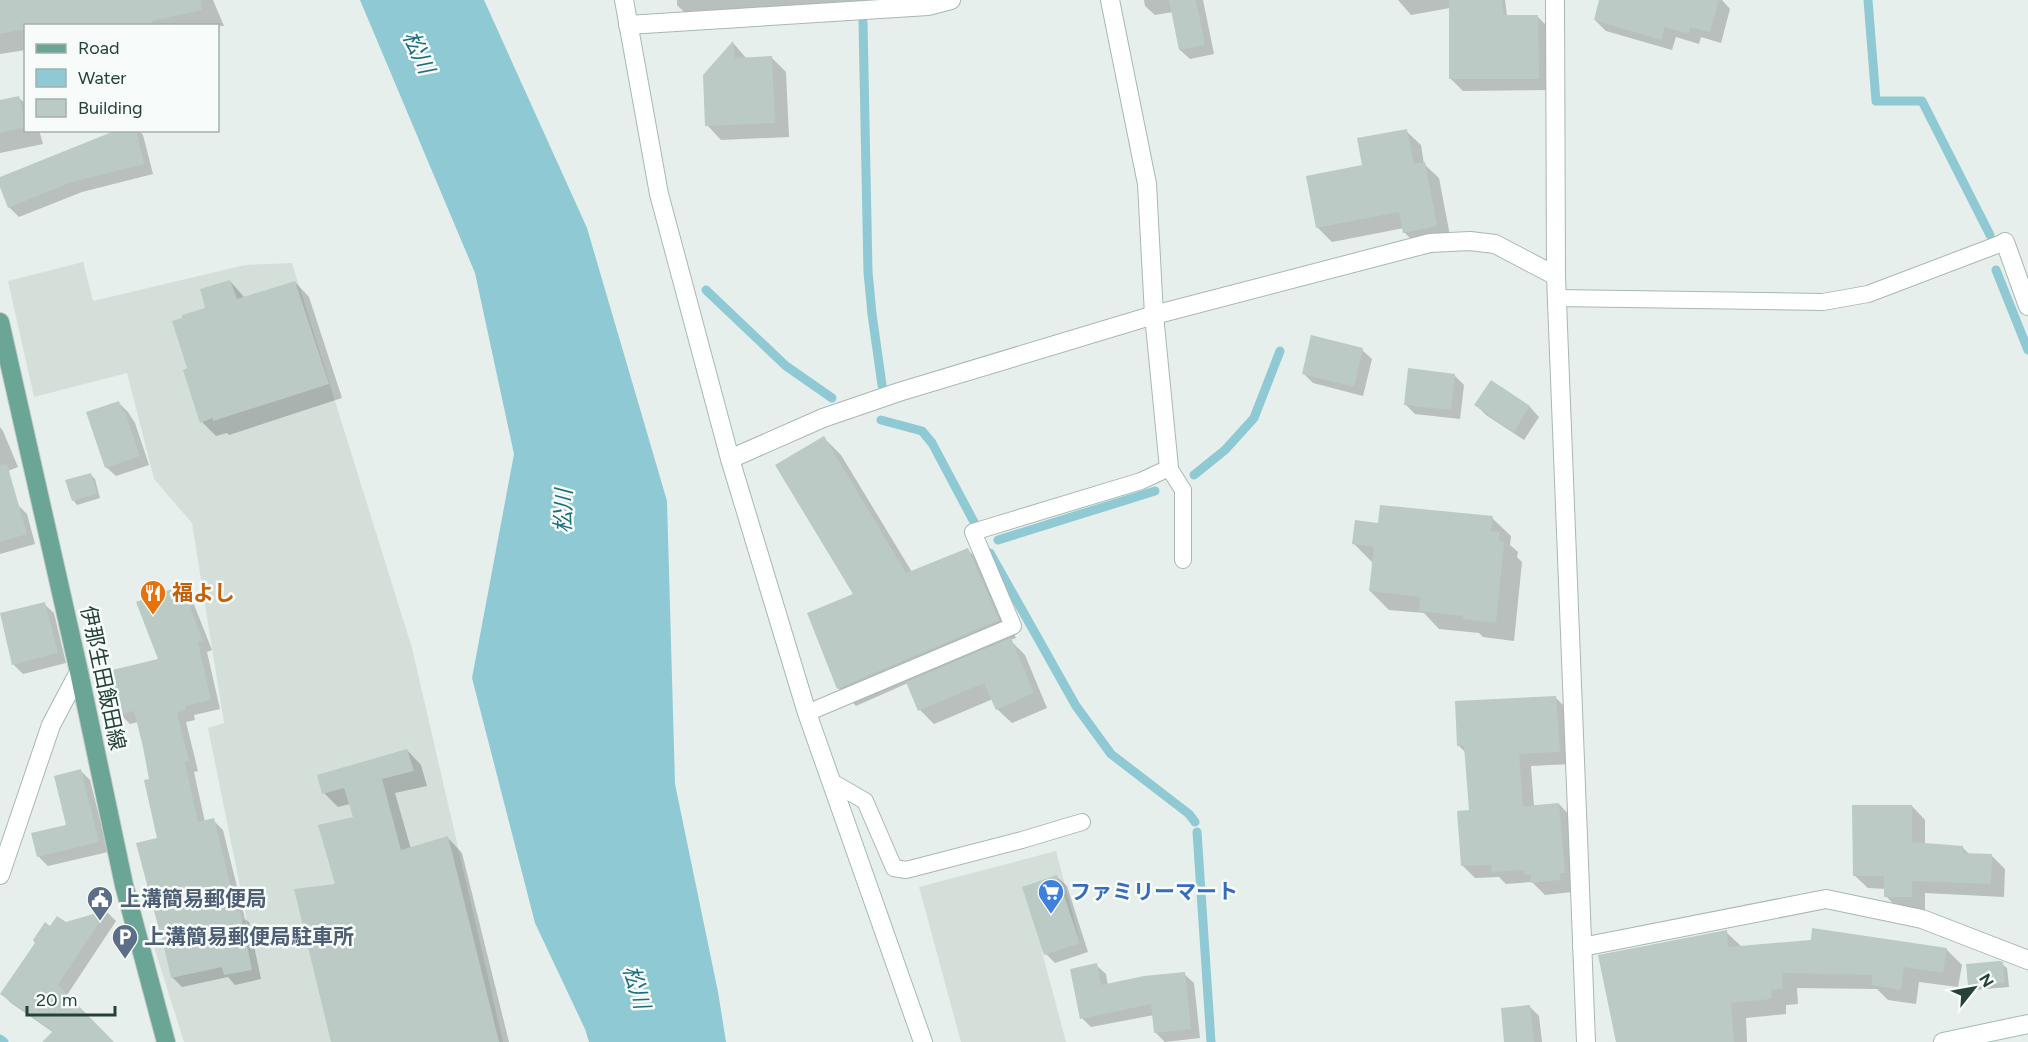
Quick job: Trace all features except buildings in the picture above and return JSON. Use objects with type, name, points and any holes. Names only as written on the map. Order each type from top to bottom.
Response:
[{"type":"main road","name":"伊那生田飯田線","points":[[0,322],[79,672],[124,885],[166,1042]]},
{"type":"street","points":[[624,0],[659,194],[730,459],[807,713],[923,1042]]},
{"type":"street","points":[[628,26],[928,6],[951,0]]},
{"type":"street","points":[[1110,0],[1148,184],[1154,315],[1169,468]]},
{"type":"street","points":[[1555,0],[1556,276],[1586,1042]]},
{"type":"street","points":[[730,459],[824,418],[899,392],[1154,315],[1430,243],[1470,241],[1494,244],[1556,276]]},
{"type":"street","points":[[2005,242],[2028,306]]},
{"type":"street","points":[[0,875],[51,725],[79,672]]},
{"type":"street","points":[[1582,947],[1826,899],[1922,919],[2028,960]]},
{"type":"street","points":[[1943,1042],[2028,1024]]},
{"type":"lane","points":[[1557,298],[1823,302],[1868,294],[2005,242]]},
{"type":"lane","points":[[807,713],[1013,626],[973,532],[1141,482],[1169,468],[1183,490],[1183,560]]},
{"type":"lane","points":[[832,782],[865,801],[894,868],[906,870],[1082,822]]},
{"type":"shaded area","points":[[83,262],[93,301],[245,265],[292,263],[412,648],[503,1042],[184,1042],[152,941],[245,920],[256,966],[208,728],[224,723],[192,523],[154,479],[127,373],[34,397],[8,281]]},
{"type":"shaded area","points":[[1056,851],[1080,942],[1042,952],[1066,1042],[961,1042],[919,887]]},
{"type":"water","name":"松川","points":[[360,0],[484,0],[587,228],[667,501],[675,784],[718,992],[726,1042],[589,1042],[535,923],[472,678],[514,454],[475,273]]},
{"type":"waterway","points":[[1868,0],[1876,101],[1922,101],[1990,235]]},
{"type":"waterway","points":[[863,22],[868,272],[882,385]]},
{"type":"waterway","points":[[1996,270],[2028,350]]},
{"type":"waterway","points":[[706,290],[786,366],[832,398]]},
{"type":"waterway","points":[[1194,475],[1225,450],[1254,418],[1280,351]]},
{"type":"waterway","points":[[881,420],[922,431],[932,443],[974,522]]},
{"type":"waterway","points":[[998,540],[1155,491]]},
{"type":"waterway","points":[[990,553],[1076,706],[1111,754],[1189,814],[1195,822]]},
{"type":"waterway","points":[[1197,832],[1211,1042]]},
{"type":"waterway","points":[[0,1039],[4,1042]]},
{"type":"place","name":"福よし","points":[[153,616]]},
{"type":"place","name":"ファミリーマート","points":[[1051,915]]},
{"type":"place","name":"上溝簡易郵便局","points":[[100,922]]},
{"type":"place","name":"上溝簡易郵便局駐車所","points":[[125,960]]}]
